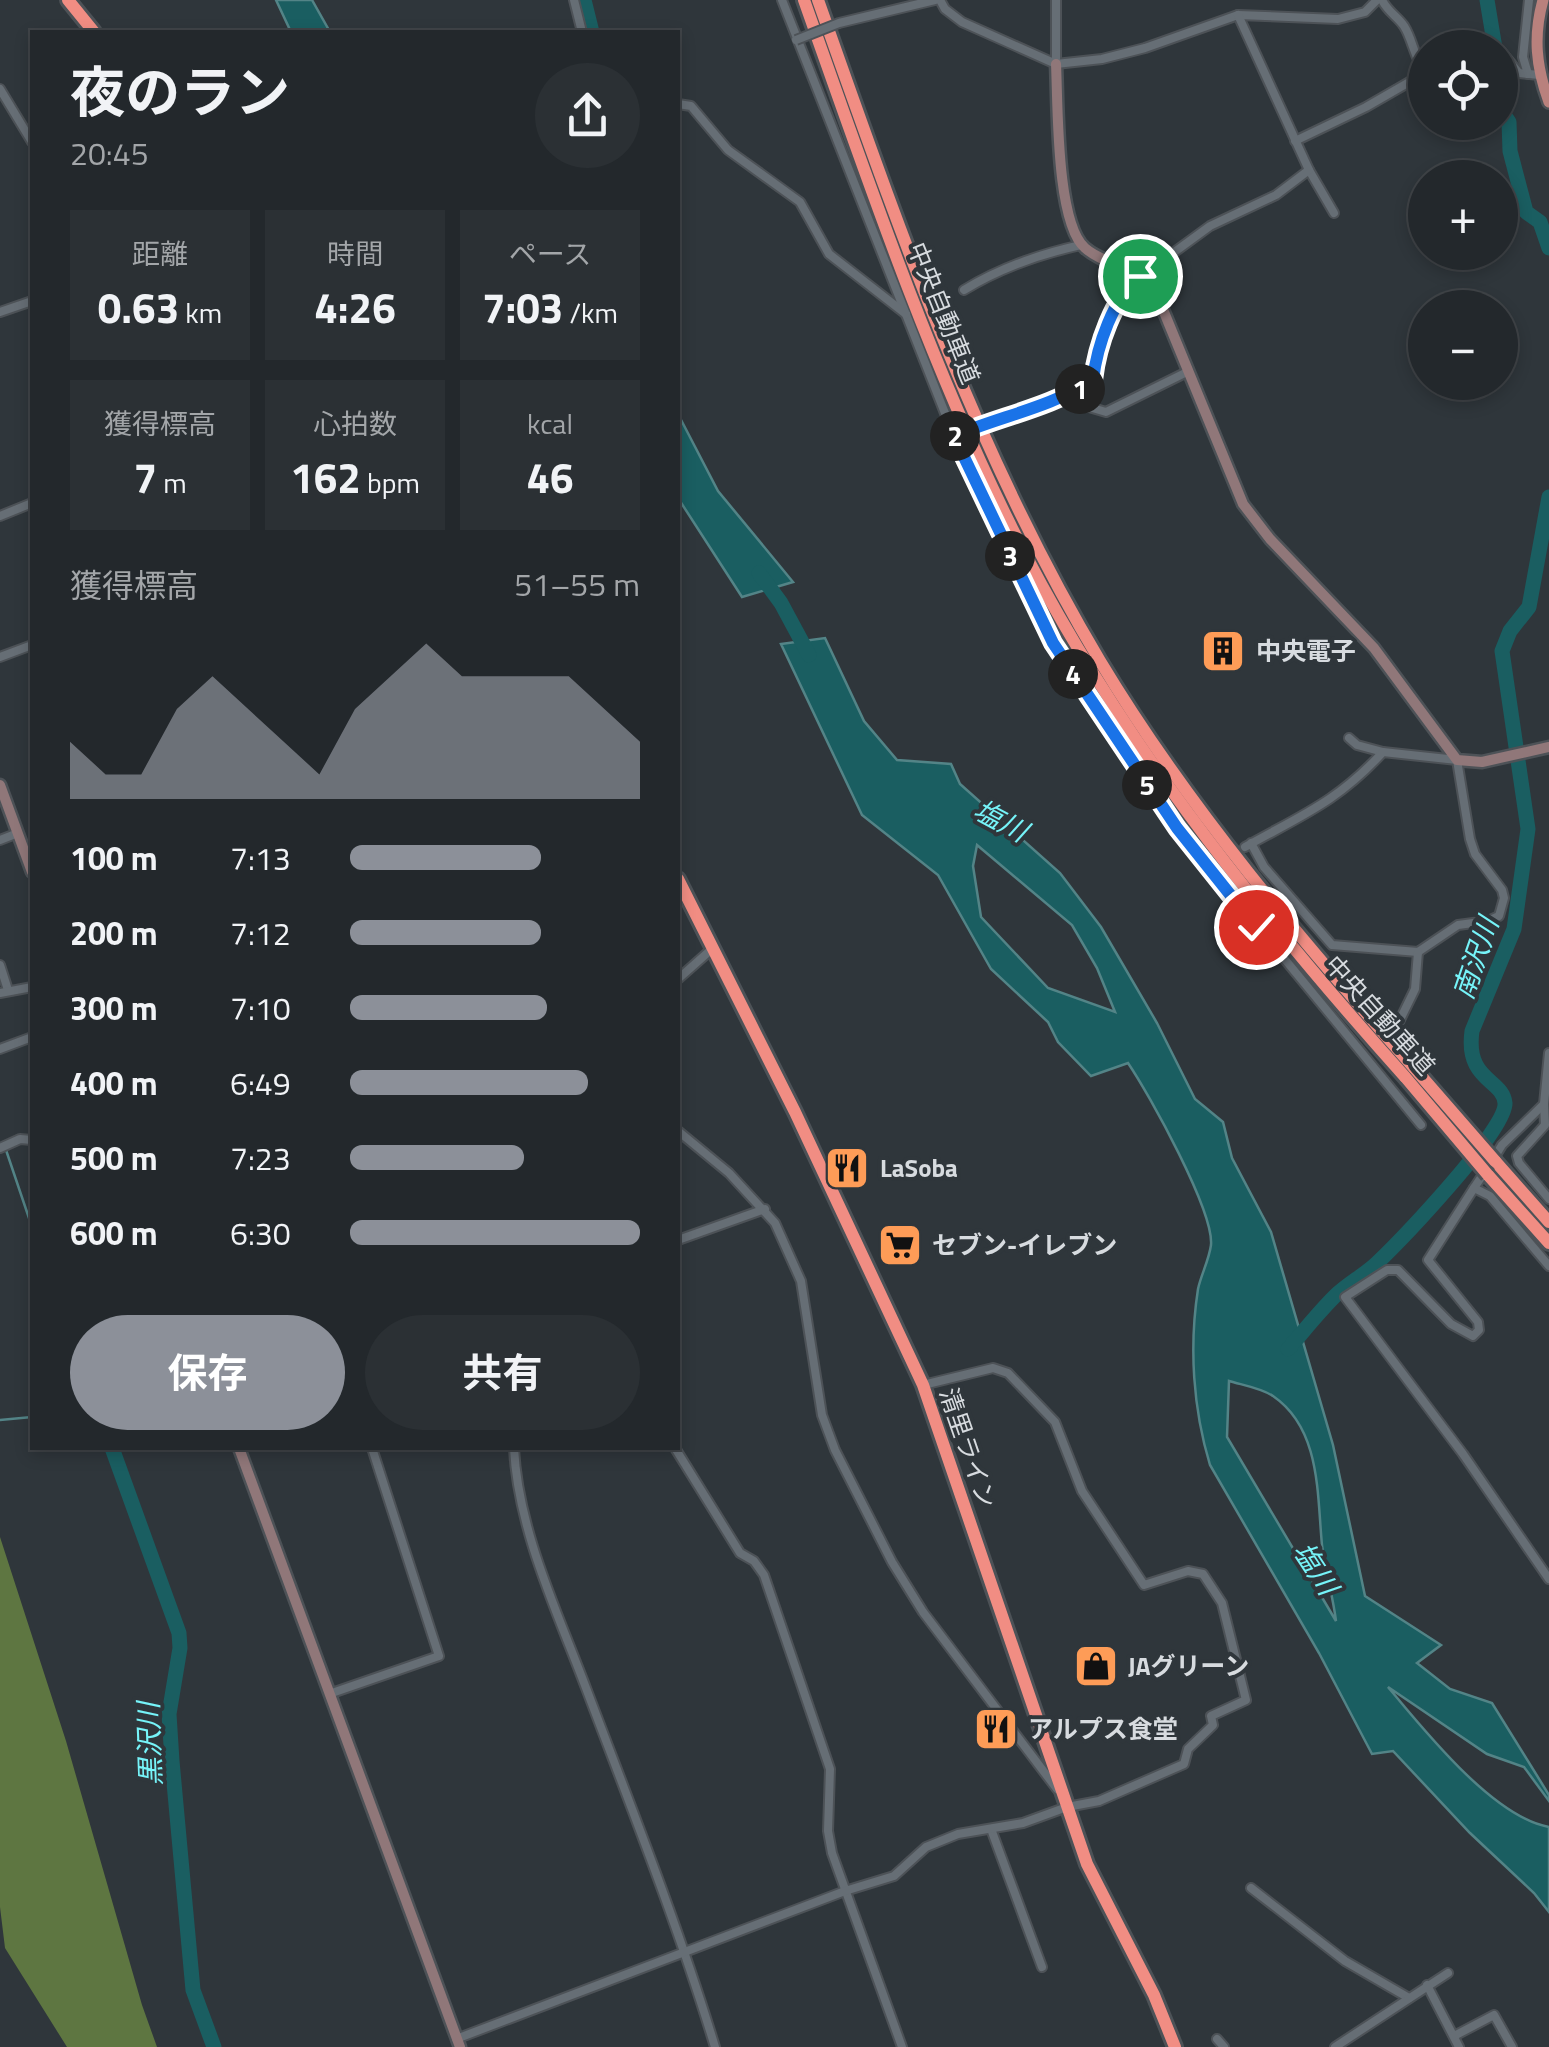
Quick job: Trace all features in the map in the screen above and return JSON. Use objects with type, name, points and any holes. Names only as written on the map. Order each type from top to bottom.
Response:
[{"type":"highway","points":[[68,0],[92,30]]},
{"type":"highway","name":"中央自動車道","points":[[804,0],[937,361],[1009,522],[1052,604],[1146,756],[1217,855],[1303,962],[1549,1222]]},
{"type":"highway","name":"中央自動車道","points":[[818,0],[949,356],[1013,500],[1064,598],[1157,750],[1229,850],[1488,1174],[1549,1244]]},
{"type":"highway","name":"清里ライン","points":[[680,884],[924,1386],[1064,1802],[1094,1879],[1154,1995],[1176,2047]]},
{"type":"main road","points":[[1543,0],[1534,75],[1549,102]]},
{"type":"street","points":[[574,0],[582,30]]},
{"type":"street","points":[[782,0],[906,314],[1053,643],[1177,828],[1421,1125]]},
{"type":"street","points":[[796,40],[839,24],[938,0],[962,22],[1056,64],[1102,59],[1145,48],[1238,16],[1338,19],[1365,12],[1380,0],[1404,25],[1408,37]]},
{"type":"street","points":[[1056,0],[1062,172],[1072,227],[1081,245],[1140,276],[1157,295],[1242,504],[1270,539],[1374,648],[1456,760],[1470,840],[1502,890],[1503,908],[1499,916],[1488,921],[1458,925],[1418,952],[1332,945],[1248,845],[1324,805],[1363,774],[1383,752]]},
{"type":"street","points":[[1530,0],[1524,57],[1534,75]]},
{"type":"street","points":[[1238,16],[1294,141],[1334,213]]},
{"type":"street","points":[[1518,73],[1534,75]]},
{"type":"street","points":[[1294,141],[1408,82]]},
{"type":"street","points":[[0,90],[30,139]]},
{"type":"street","points":[[680,104],[691,106],[728,150],[800,202],[829,254],[906,314]]},
{"type":"street","points":[[957,435],[1028,412],[1093,380],[1114,310],[1128,286],[1210,226],[1276,195],[1309,170]]},
{"type":"street","points":[[964,290],[1048,252],[1081,245]]},
{"type":"street","points":[[0,312],[30,302]]},
{"type":"street","points":[[1078,390],[1090,408],[1106,412],[1189,370]]},
{"type":"street","points":[[0,516],[30,504]]},
{"type":"street","points":[[0,658],[30,646]]},
{"type":"street","points":[[1349,738],[1357,745],[1383,752],[1482,762],[1549,747]]},
{"type":"street","points":[[0,785],[30,866]]},
{"type":"street","points":[[0,840],[18,833]]},
{"type":"street","points":[[680,976],[713,948]]},
{"type":"street","points":[[1394,1030],[1414,989],[1418,952]]},
{"type":"street","points":[[0,965],[4,991],[30,987]]},
{"type":"street","points":[[0,1050],[30,1038]]},
{"type":"street","points":[[1549,1053],[1545,1126],[1517,1156],[1518,1163],[1549,1200]]},
{"type":"street","points":[[1544,1104],[1502,1145],[1428,1260],[1478,1322],[1479,1330],[1473,1336],[1450,1324],[1398,1270],[1387,1270],[1345,1297],[1463,1454],[1549,1578]]},
{"type":"street","points":[[680,1133],[730,1173],[765,1209],[785,1242],[801,1281],[822,1415],[835,1450],[892,1562],[923,1612],[1064,1802]]},
{"type":"street","points":[[0,1148],[20,1139],[30,1140]]},
{"type":"street","points":[[1474,1188],[1490,1196],[1549,1266]]},
{"type":"street","points":[[680,1239],[765,1209]]},
{"type":"street","points":[[240,1450],[458,2043],[844,1891],[894,1876],[926,1848],[958,1834],[1023,1823],[1064,1802],[1099,1802],[1184,1764],[1188,1749],[1213,1725],[1211,1716],[1246,1700],[1222,1603],[1204,1574],[1188,1571],[1144,1585],[1082,1490],[1055,1422],[1008,1373],[993,1368],[924,1386]]},
{"type":"street","points":[[330,1694],[439,1656],[373,1450]]},
{"type":"street","points":[[514,1450],[518,1495],[686,1952],[715,2047]]},
{"type":"street","points":[[676,1450],[740,1553],[754,1562],[764,1576],[830,1769],[828,1831],[844,1891],[902,2047]]},
{"type":"street","points":[[991,1829],[1042,1966]]},
{"type":"street","points":[[1251,1888],[1345,1961],[1409,1998]]},
{"type":"street","points":[[1335,2047],[1448,1973]]},
{"type":"street","points":[[1427,1985],[1459,2047]]},
{"type":"street","points":[[1454,2036],[1494,2016],[1512,2047]]},
{"type":"street","points":[[1217,2039],[1224,2047]]},
{"type":"green space","points":[[0,1537],[66,1741],[157,2047],[67,2047],[5,1948],[0,1907]]},
{"type":"water","points":[[276,0],[312,0],[329,30],[290,30]]},
{"type":"water","points":[[680,418],[718,491],[793,582],[742,597],[680,501]]},
{"type":"water","points":[[825,638],[864,721],[897,760],[951,764],[960,784],[1060,873],[1101,927],[1157,1023],[1195,1099],[1223,1122],[1232,1158],[1271,1232],[1333,1445],[1365,1596],[1441,1645],[1417,1663],[1450,1689],[1492,1703],[1549,1795],[1549,1801],[1524,1767],[1487,1754],[1388,1687],[1440,1748],[1483,1790],[1527,1820],[1549,1827],[1549,1912],[1393,1751],[1372,1754],[1319,1653],[1210,1465],[1196,1400],[1193,1355],[1198,1289],[1211,1245],[1209,1229],[1178,1153],[1138,1078],[1128,1063],[1091,1076],[1058,1042],[1048,1022],[991,969],[938,875],[862,815],[781,644]],"holes":[[[977,845],[1072,925],[1097,968],[1115,1012],[1048,988],[981,917],[973,866]],[[1229,1381],[1273,1396],[1300,1426],[1314,1464],[1323,1554],[1336,1621],[1227,1437]]]},
{"type":"waterway","points":[[584,0],[592,30]]},
{"type":"waterway","name":"南沢川","points":[[1487,0],[1492,30]]},
{"type":"waterway","name":"南沢川","points":[[1510,140],[1526,212],[1540,222],[1549,248]]},
{"type":"waterway","name":"南沢川","points":[[1288,1349],[1334,1297],[1376,1264],[1427,1211],[1471,1160],[1501,1117],[1503,1095],[1474,1060],[1472,1031],[1514,929],[1528,829],[1502,651],[1510,631],[1529,607],[1549,497]]},
{"type":"waterway","name":"塩川","points":[[759,573],[781,603],[809,655]]},
{"type":"waterway","name":"黒沢川","points":[[6,1150],[30,1221]]},
{"type":"waterway","points":[[0,1420],[30,1417]]},
{"type":"waterway","name":"黒沢川","points":[[113,1450],[179,1633],[169,1714],[172,1761],[193,1990],[214,2047]]},
{"type":"place","name":"中央電子","points":[[1223,651]]},
{"type":"place","name":"LaSoba","points":[[847,1168]]},
{"type":"place","name":"セブン-イレブン","points":[[900,1245]]},
{"type":"place","name":"JAグリーン","points":[[1096,1666]]},
{"type":"place","name":"アルプス食堂","points":[[996,1729]]},
{"type":"route","points":[[1140,276],[1128,286],[1114,310],[1093,380],[1068,397],[954,436],[1053,643],[1177,828],[1256,927]]}]
